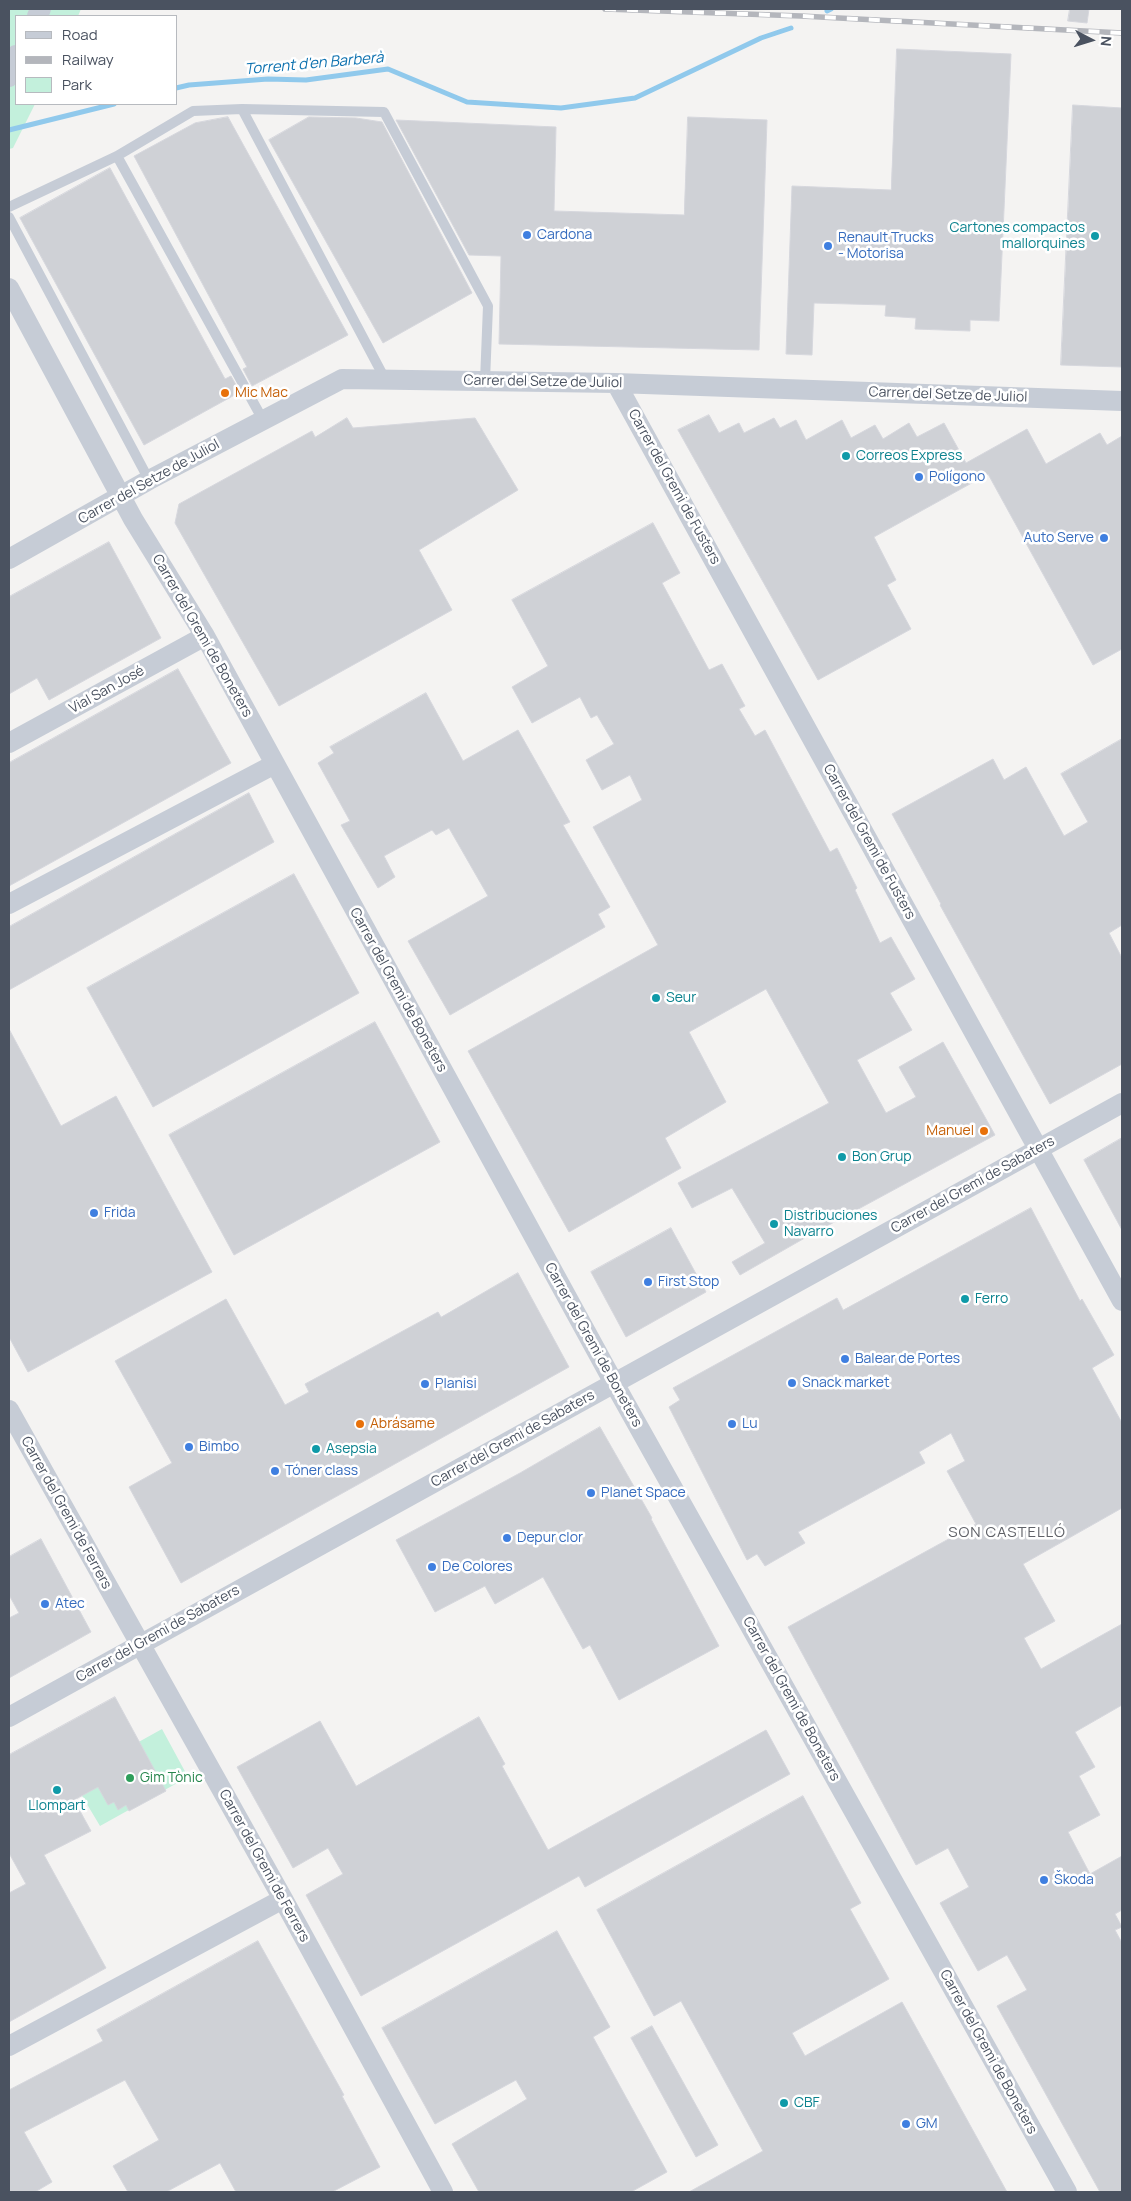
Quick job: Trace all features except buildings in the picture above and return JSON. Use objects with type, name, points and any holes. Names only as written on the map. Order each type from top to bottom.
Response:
[{"type":"street","points":[[9,77],[15,58]]},
{"type":"street","name":"Carrer del Gremi de Boneters","points":[[9,288],[121,497],[205,636],[614,1383],[1067,2192]]},
{"type":"street","name":"Carrer del Setze de Juliol","points":[[9,559],[150,480],[342,379],[616,383],[1122,402]]},
{"type":"street","name":"Carrer del Gremi de Fusters","points":[[616,383],[1121,1296]]},
{"type":"street","name":"Vial San José","points":[[9,743],[205,636]]},
{"type":"street","points":[[9,904],[275,764]]},
{"type":"street","name":"Carrer del Gremi de Sabaters","points":[[9,1716],[1122,1103]]},
{"type":"street","name":"Carrer del Gremi de Ferrers","points":[[9,1410],[283,1899],[443,2192]]},
{"type":"street","points":[[9,2046],[283,1899]]},
{"type":"lane","points":[[242,109],[385,379]]},
{"type":"lane","points":[[9,207],[117,156],[193,111],[242,109],[384,112],[488,306],[485,381]]},
{"type":"lane","points":[[117,156],[262,420]]},
{"type":"lane","points":[[9,217],[150,480]]},
{"type":"green space","points":[[9,9],[81,9],[78,15],[15,15],[15,105],[34,105],[13,148],[9,149]]},
{"type":"green space","name":"Gim Tònic","points":[[162,1729],[188,1777],[100,1826],[72,1779]]},
{"type":"waterway","name":"Torrent d'en Barberà","points":[[827,11],[831,9]]},
{"type":"waterway","name":"Torrent d'en Barberà","points":[[178,88],[268,79],[306,80],[388,69],[467,102],[561,108],[635,98],[761,38],[791,28]]},
{"type":"waterway","name":"Torrent d'en Barberà","points":[[9,130],[110,105]]},
{"type":"railway","points":[[605,9],[801,16],[1122,33]]},
{"type":"place","name":"Cardona","points":[[527,235]]},
{"type":"place","name":"Cartones compactos mallorquines","points":[[1095,236]]},
{"type":"place","name":"Renault Trucks - Motorisa","points":[[828,246]]},
{"type":"place","name":"Mic Mac","points":[[225,393]]},
{"type":"place","name":"Correos Express","points":[[846,456]]},
{"type":"place","name":"Polígono","points":[[919,477]]},
{"type":"place","name":"Auto Serve","points":[[1104,538]]},
{"type":"place","name":"Seur","points":[[656,998]]},
{"type":"place","name":"Manuel","points":[[984,1131]]},
{"type":"place","name":"Bon Grup","points":[[842,1157]]},
{"type":"place","name":"Frida","points":[[94,1213]]},
{"type":"place","name":"Distribuciones Navarro","points":[[774,1224]]},
{"type":"place","name":"First Stop","points":[[648,1282]]},
{"type":"place","name":"Ferro","points":[[965,1299]]},
{"type":"place","name":"Balear de Portes","points":[[845,1359]]},
{"type":"place","name":"Snack market","points":[[792,1383]]},
{"type":"place","name":"Planisi","points":[[425,1384]]},
{"type":"place","name":"Abrásame","points":[[360,1424]]},
{"type":"place","name":"Lu","points":[[732,1424]]},
{"type":"place","name":"Bimbo","points":[[189,1447]]},
{"type":"place","name":"Asepsia","points":[[316,1449]]},
{"type":"place","name":"Tóner class","points":[[275,1471]]},
{"type":"place","name":"Planet Space","points":[[591,1493]]},
{"type":"place","name":"Depur clor","points":[[507,1538]]},
{"type":"place","name":"De Colores","points":[[432,1567]]},
{"type":"place","name":"Atec","points":[[45,1604]]},
{"type":"place","name":"Gim Tònic","points":[[130,1778]]},
{"type":"place","name":"Llompart","points":[[57,1790]]},
{"type":"place","name":"Škoda","points":[[1044,1880]]},
{"type":"place","name":"CBF","points":[[784,2103]]},
{"type":"place","name":"GM","points":[[906,2124]]},
{"type":"district","name":"SON CASTELLÓ","points":[[1007,1533]]}]
